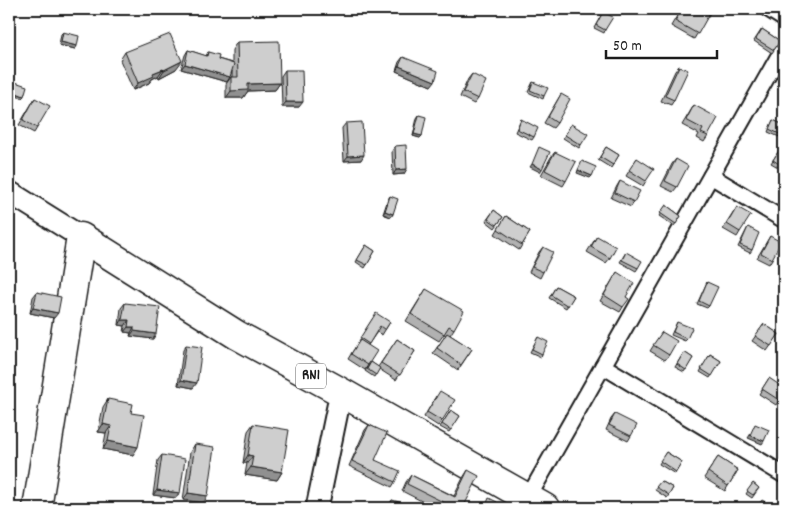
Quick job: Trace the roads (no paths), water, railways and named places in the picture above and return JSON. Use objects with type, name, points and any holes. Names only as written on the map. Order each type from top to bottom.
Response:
[{"type":"highway","name":"RN1","points":[[81,237],[237,335],[537,503]]},
{"type":"highway","points":[[37,508],[81,237]]},
{"type":"street","points":[[768,9],[784,19]]},
{"type":"street","points":[[537,503],[603,366],[784,47]]},
{"type":"street","points":[[711,176],[784,220]]},
{"type":"street","points":[[9,192],[81,237]]},
{"type":"street","points":[[603,366],[784,475]]},
{"type":"street","points":[[318,508],[341,392]]}]
